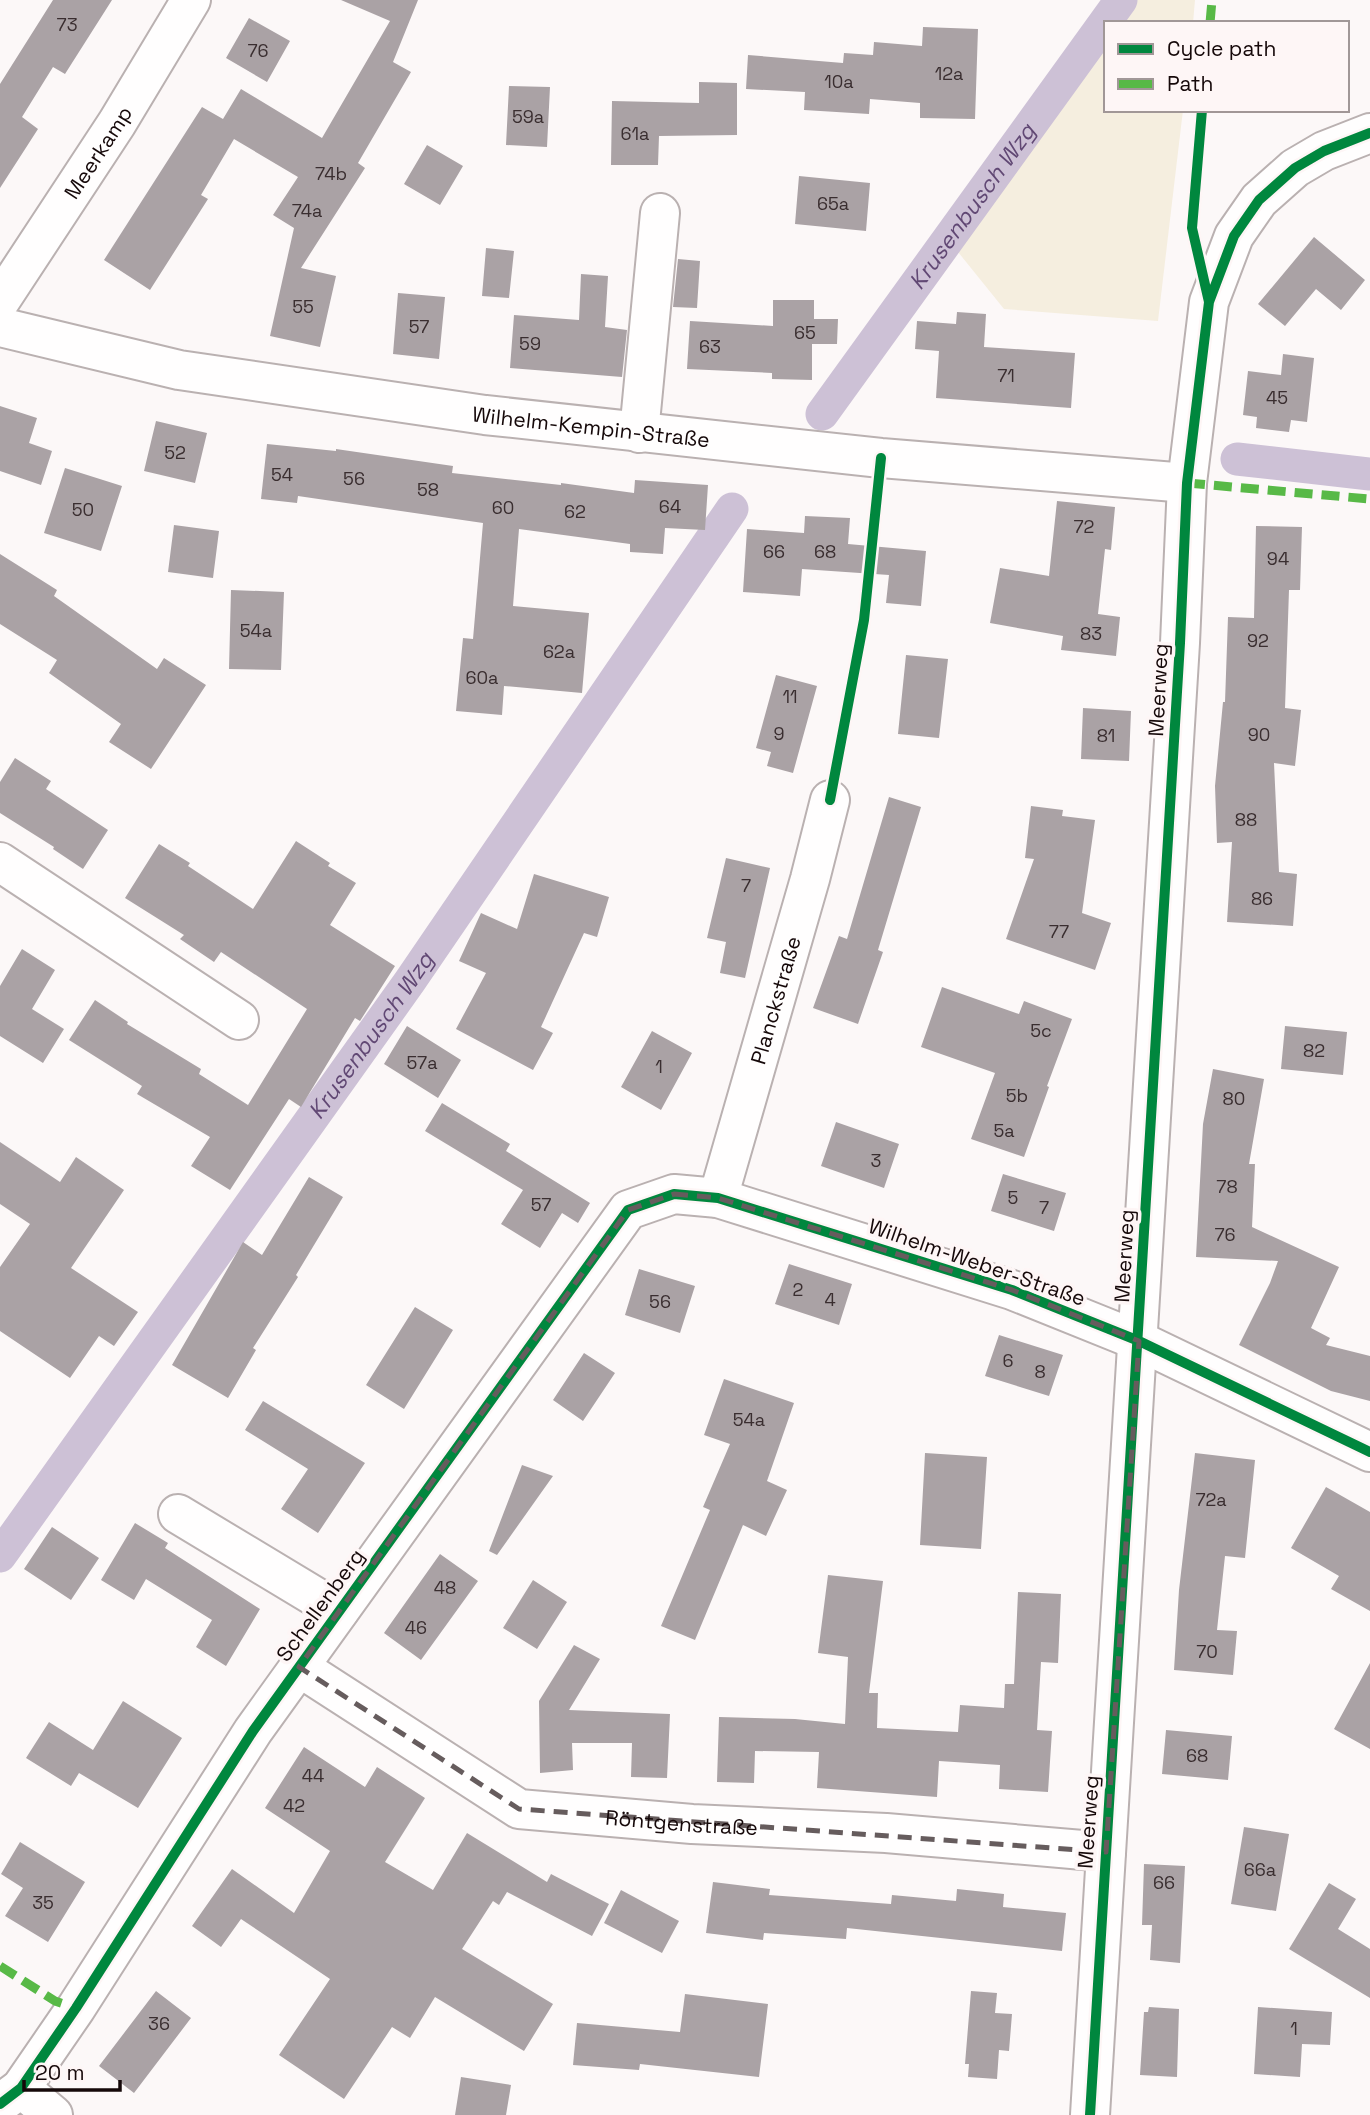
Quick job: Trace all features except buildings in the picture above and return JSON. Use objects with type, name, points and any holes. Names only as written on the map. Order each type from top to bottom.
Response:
[{"type":"street","name":"Meerkamp","points":[[0,301],[117,123],[191,0]]},
{"type":"street","name":"Meerweg","points":[[1090,2115],[1139,1341],[1187,483],[1209,302],[1234,236],[1259,200],[1295,168],[1324,150],[1370,133]]},
{"type":"street","points":[[639,433],[660,213]]},
{"type":"street","name":"Wilhelm-Kempin-Straße","points":[[0,327],[179,370],[485,415],[881,458],[1187,483]]},
{"type":"street","name":"Planckstraße","points":[[718,1198],[810,879],[830,800]]},
{"type":"street","points":[[0,862],[239,1020]]},
{"type":"street","name":"Schellenberg","points":[[10,2096],[76,2008],[253,1731],[628,1210],[674,1194],[718,1198]]},
{"type":"street","name":"Wilhelm-Weber-Straße","points":[[718,1198],[1012,1290],[1139,1341],[1370,1452]]},
{"type":"street","points":[[178,1514],[339,1611]]},
{"type":"street","name":"Röntgenstraße","points":[[299,1667],[519,1809],[692,1824],[886,1833],[1106,1852]]},
{"type":"street","points":[[10,2096],[53,2115]]},
{"type":"highlighted area","points":[[674,1194],[718,1198],[1012,1290],[1139,1341],[1106,1852],[519,1809],[299,1667],[628,1210]]},
{"type":"shaded area","points":[[1133,0],[1195,0],[1193,21],[1117,21]]},
{"type":"shaded area","points":[[1104,40],[1104,112],[1183,112],[1158,321],[1004,309],[954,247]]},
{"type":"waterway","name":"Krusenbusch Wzg","points":[[1106,21],[1121,0]]},
{"type":"waterway","name":"Krusenbusch Wzg","points":[[822,414],[1104,24]]},
{"type":"waterway","points":[[1237,459],[1370,474]]},
{"type":"waterway","name":"Krusenbusch Wzg","points":[[0,1556],[410,981],[732,509]]},
{"type":"marked path","points":[[1210,21],[1212,0]]},
{"type":"marked path","points":[[1187,483],[1370,499]]},
{"type":"marked path","points":[[0,1966],[55,2001],[76,2008]]},
{"type":"cycle path","points":[[1202,112],[1192,228],[1209,302]]},
{"type":"cycle path","points":[[1090,2115],[1180,643],[1187,483],[1209,302],[1234,236],[1259,200],[1295,168],[1324,151],[1370,133]]},
{"type":"cycle path","points":[[830,800],[864,620],[881,458]]},
{"type":"cycle path","points":[[0,2104],[21,2088],[76,2008],[253,1731],[628,1210],[674,1194],[718,1198],[1012,1290],[1139,1341],[1370,1452]]}]
